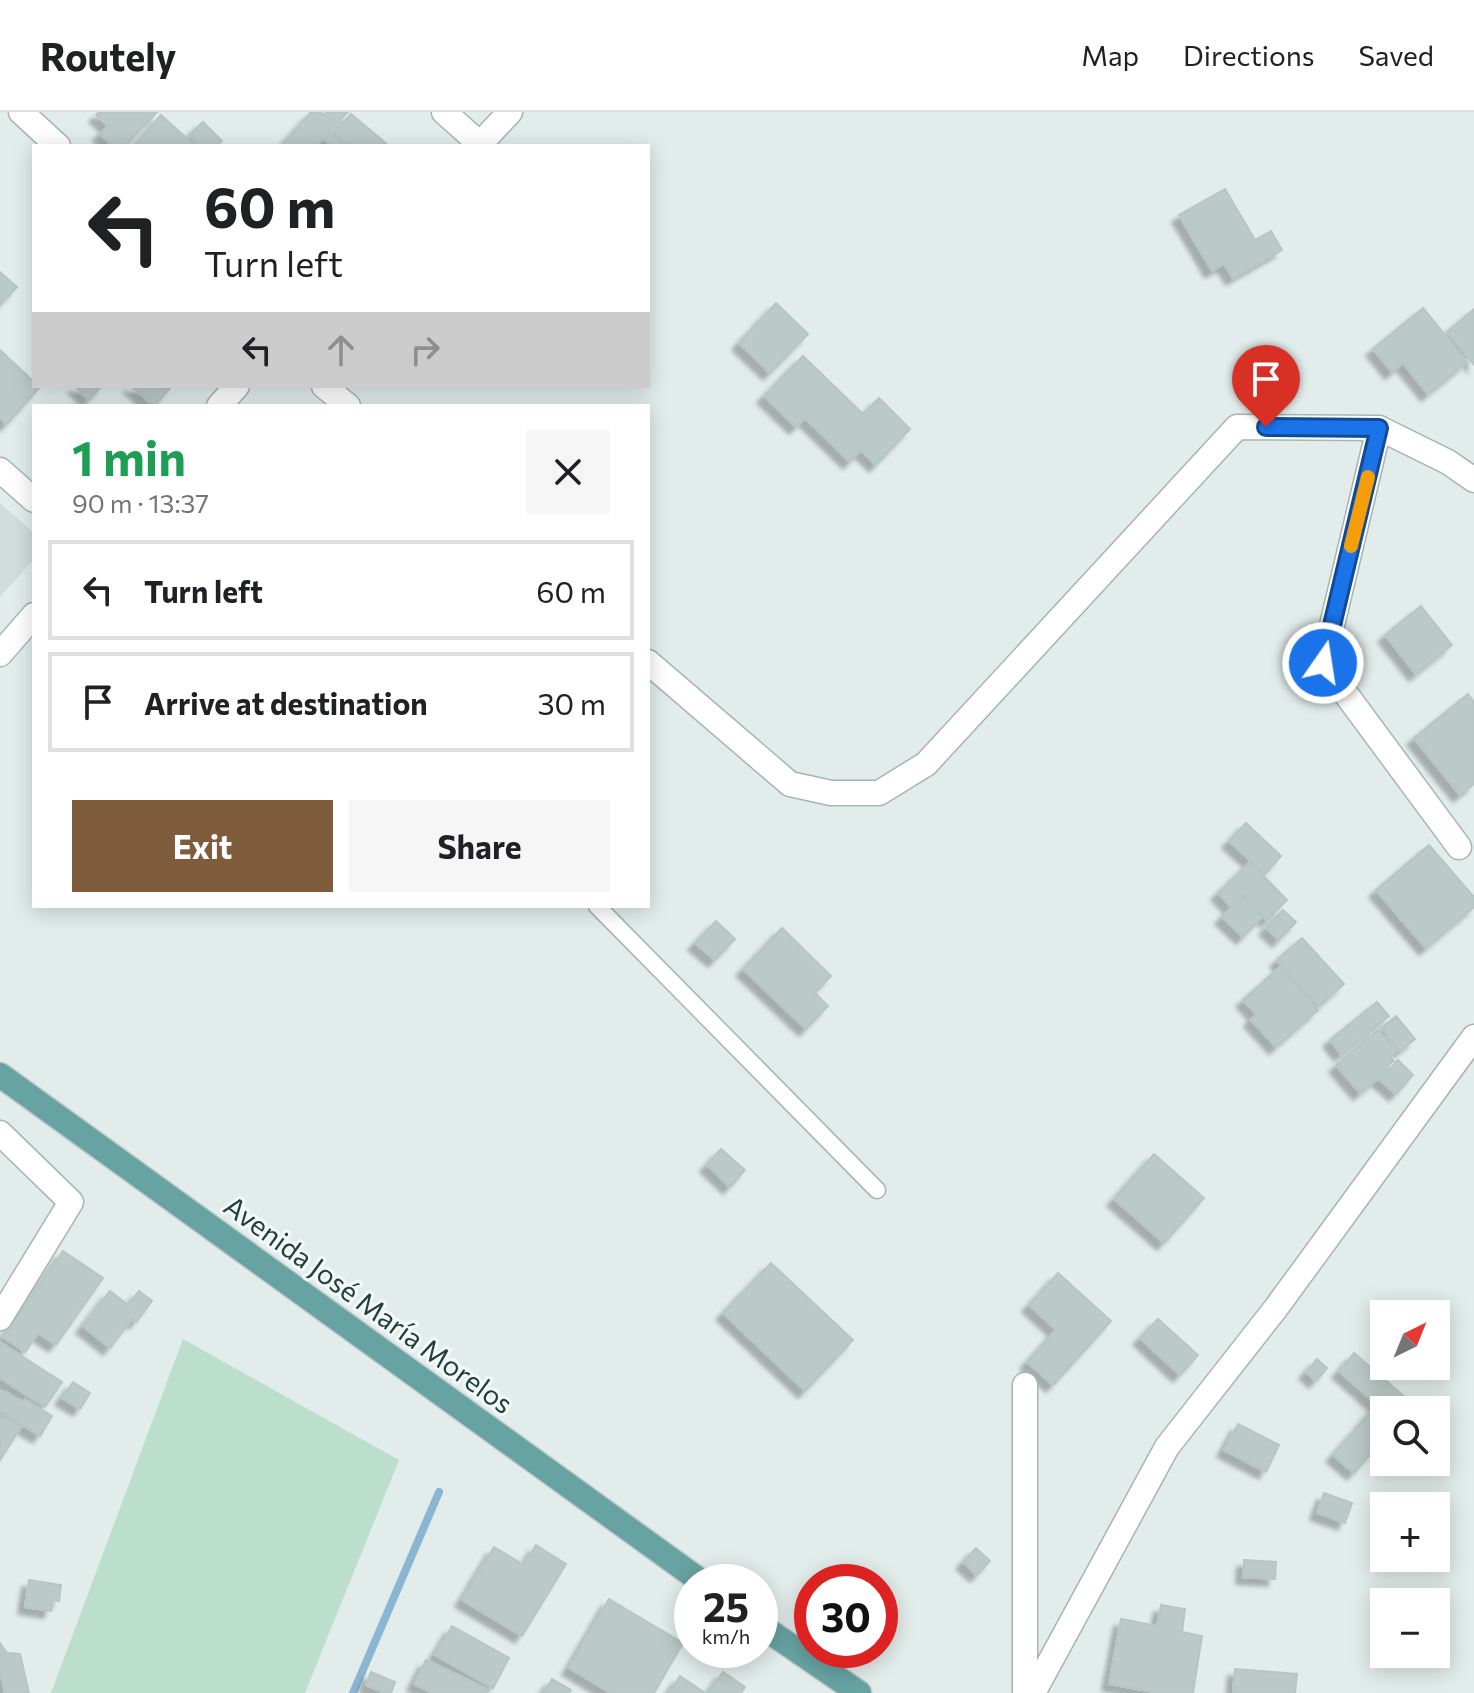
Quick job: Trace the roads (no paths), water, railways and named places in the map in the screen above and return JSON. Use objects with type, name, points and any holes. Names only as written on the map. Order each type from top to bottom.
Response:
[{"type":"main road","name":"Avenida José María Morelos","points":[[0,1075],[677,1564]]},
{"type":"main road","points":[[778,1637],[859,1693]]},
{"type":"street","points":[[21,112],[56,144]]},
{"type":"street","points":[[444,112],[478,144]]},
{"type":"street","points":[[480,144],[510,112]]},
{"type":"street","points":[[221,404],[235,388]]},
{"type":"street","points":[[326,388],[346,404]]},
{"type":"street","points":[[650,664],[790,784],[831,793],[879,793],[926,764],[1237,427],[1379,428],[1448,462],[1474,480]]},
{"type":"street","points":[[1379,428],[1323,663],[1459,847]]},
{"type":"street","points":[[0,470],[32,498]]},
{"type":"street","points":[[0,654],[32,617]]},
{"type":"street","points":[[1033,1693],[1167,1447],[1276,1308],[1474,1037]]},
{"type":"street","points":[[0,1133],[71,1202],[0,1318]]},
{"type":"street","points":[[1025,1385],[1025,1693]]},
{"type":"lane","points":[[599,908],[877,1190]]},
{"type":"waterway","points":[[353,1693],[439,1492]]}]
